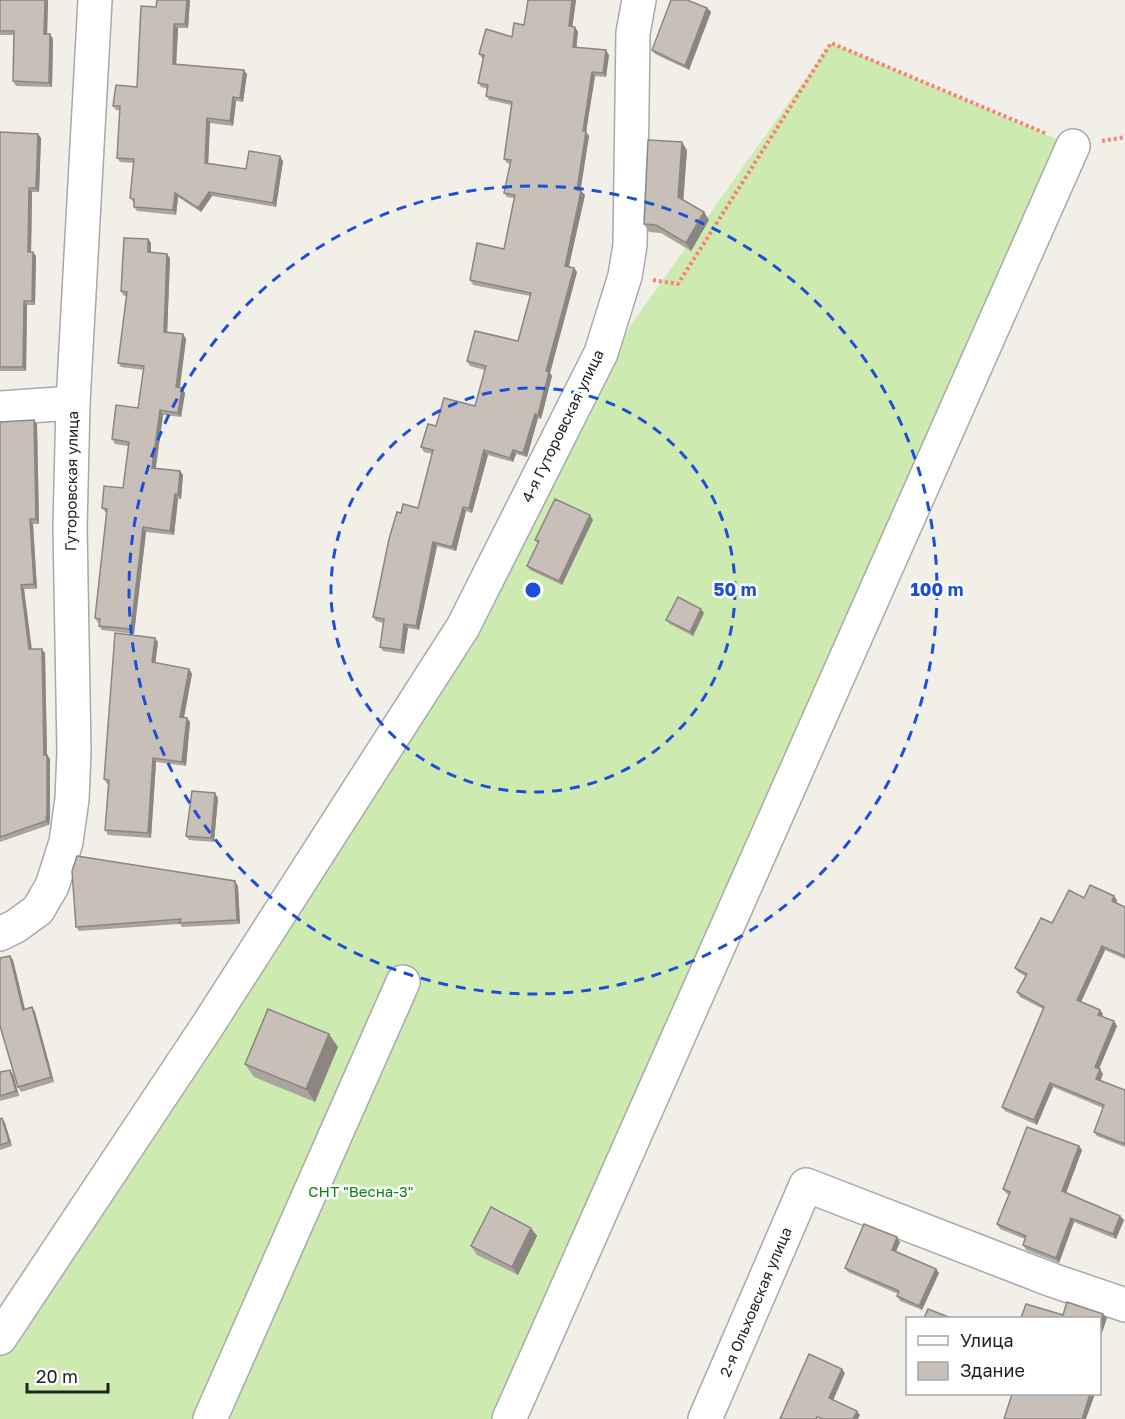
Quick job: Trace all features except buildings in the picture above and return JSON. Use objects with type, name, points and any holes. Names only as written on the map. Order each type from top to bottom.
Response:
[{"type":"street","name":"Гуторовская улица","points":[[0,934],[38,910],[52,886],[66,842],[72,799],[74,752],[70,527],[73,403],[95,0]]},
{"type":"street","name":"4-я Гуторовская улица","points":[[0,1338],[206,1029],[463,627],[601,353],[625,276],[630,245],[633,33],[639,0]]},
{"type":"street","points":[[508,1419],[1073,146]]},
{"type":"street","points":[[0,408],[73,403]]},
{"type":"street","points":[[210,1419],[403,982]]},
{"type":"street","name":"2-я Ольховская улица","points":[[705,1419],[806,1185],[1052,1280],[1125,1305]]},
{"type":"path","points":[[625,276],[678,284],[831,43],[1073,146],[1125,137]]},
{"type":"green space","name":"СНТ \"Весна-3\"","points":[[831,43],[1073,146],[509,1419],[0,1419],[0,1332],[456,623],[630,326]]}]
